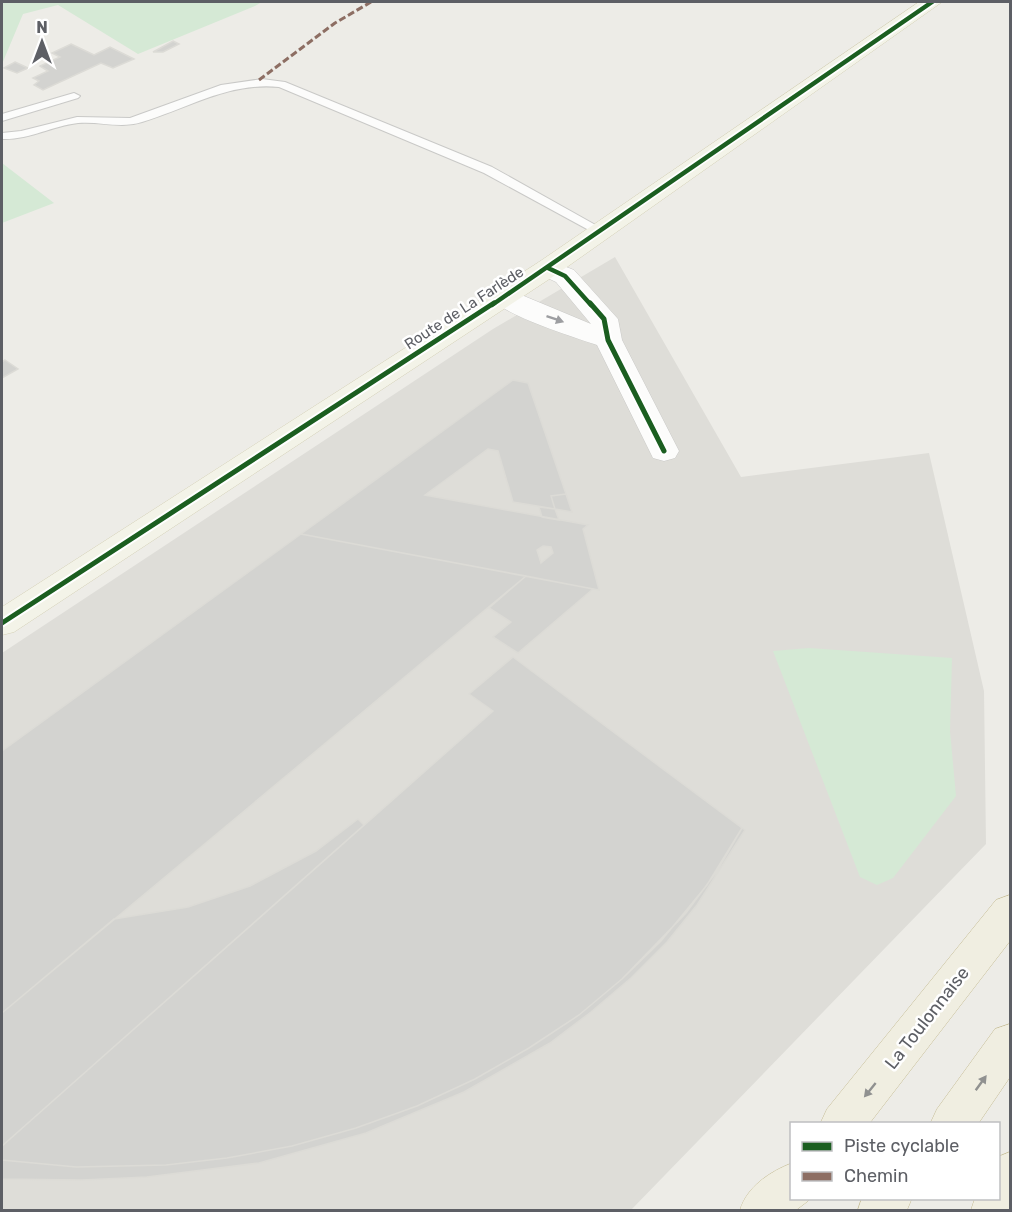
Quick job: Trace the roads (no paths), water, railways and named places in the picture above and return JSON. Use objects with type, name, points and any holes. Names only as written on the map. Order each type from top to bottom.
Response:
[{"type":"highway","name":"La Toulonnaise","points":[[844,1122],[1011,912]]},
{"type":"highway","points":[[953,1122],[1011,1043]]},
{"type":"highway","points":[[1000,1196],[1011,1174]]},
{"type":"highway","points":[[762,1210],[790,1187]]},
{"type":"highway","points":[[770,1210],[790,1187]]},
{"type":"main road","name":"Route de La Farlède","points":[[2,623],[602,232],[932,2]]},
{"type":"street","points":[[548,268],[565,276],[604,319],[608,340],[664,452]]},
{"type":"street","points":[[503,297],[527,309],[608,340]]},
{"type":"lane","points":[[2,136],[15,137],[76,120],[134,122],[239,82],[259,80],[281,84],[488,170],[602,232]]},
{"type":"lane","points":[[2,117],[74,96]]}]
